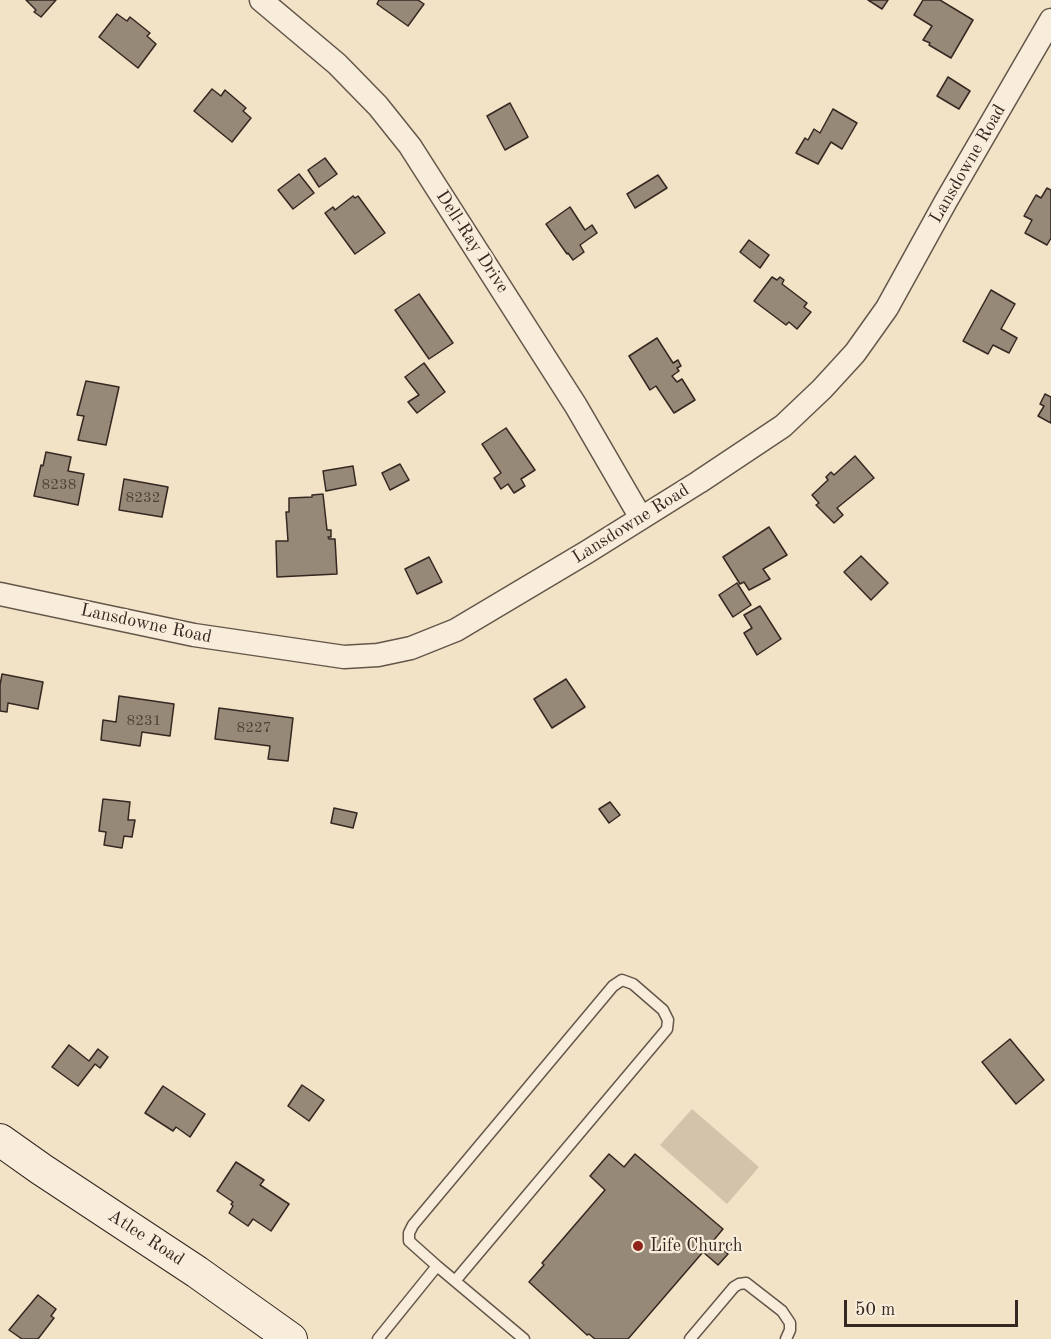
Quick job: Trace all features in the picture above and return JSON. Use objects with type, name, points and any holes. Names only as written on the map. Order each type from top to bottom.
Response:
[{"type":"main road","name":"Atlee Road","points":[[0,1140],[197,1272],[291,1339]]},
{"type":"street","name":"Dell-Ray Drive","points":[[261,0],[337,64],[378,106],[410,146],[558,378],[642,518]]},
{"type":"street","name":"Lansdowne Road","points":[[0,594],[194,635],[344,657],[378,655],[411,648],[456,630],[642,518],[783,426],[822,389],[855,353],[887,308],[1051,20]]},
{"type":"lane","points":[[455,1281],[667,1029],[668,1020],[663,1010],[633,984],[622,980],[613,986],[413,1225],[409,1233],[409,1241],[436,1266],[524,1339]]},
{"type":"lane","points":[[378,1339],[436,1266]]},
{"type":"lane","points":[[690,1339],[734,1287],[746,1283],[783,1311],[790,1323],[786,1339]]},
{"type":"shaded area","points":[[692,1109],[759,1167],[727,1204],[660,1145]]},
{"type":"building","points":[[26,0],[56,0],[41,17],[34,12],[36,10]]},
{"type":"building","points":[[379,0],[418,0],[424,4],[408,26],[377,4]]},
{"type":"building","points":[[868,0],[888,0],[882,9]]},
{"type":"building","points":[[923,0],[940,0],[973,20],[951,58],[923,40],[932,26],[914,15]]},
{"type":"building","points":[[117,14],[127,21],[130,17],[150,33],[147,36],[156,44],[138,68],[99,37]]},
{"type":"building","points":[[948,77],[970,91],[959,109],[937,96]]},
{"type":"building","points":[[212,89],[221,96],[225,90],[246,108],[243,111],[251,118],[232,142],[194,111]]},
{"type":"building","points":[[510,103],[528,137],[505,150],[487,116]]},
{"type":"building","points":[[833,109],[857,123],[842,149],[831,142],[818,164],[796,153],[814,129],[820,133]]},
{"type":"building","points":[[325,158],[337,174],[319,187],[308,170]]},
{"type":"building","points":[[299,174],[314,193],[293,209],[278,190]]},
{"type":"building","points":[[658,175],[667,188],[635,208],[627,194]]},
{"type":"building","points":[[1047,188],[1051,190],[1051,238],[1047,245],[1025,233],[1032,220],[1024,216],[1036,195],[1041,198]]},
{"type":"building","points":[[353,196],[355,198],[358,196],[385,233],[355,254],[325,213],[333,207],[335,210]]},
{"type":"building","points":[[570,207],[585,230],[592,225],[597,233],[580,245],[584,252],[573,260],[546,224]]},
{"type":"building","points":[[749,240],[769,255],[760,268],[740,252]]},
{"type":"building","points":[[772,277],[777,280],[780,277],[784,280],[782,284],[807,303],[804,307],[811,312],[797,329],[789,322],[786,325],[754,301]]},
{"type":"building","points":[[991,290],[1015,304],[1001,329],[1017,338],[1009,353],[993,345],[988,354],[963,341]]},
{"type":"building","points":[[419,294],[453,343],[429,359],[395,310]]},
{"type":"building","points":[[657,338],[673,363],[678,360],[681,366],[677,368],[679,371],[672,376],[677,382],[682,379],[695,400],[674,413],[656,386],[650,390],[629,356]]},
{"type":"building","points":[[424,363],[445,392],[417,413],[408,402],[419,395],[405,377]]},
{"type":"building","points":[[86,381],[119,387],[106,445],[78,440],[84,416],[77,415]]},
{"type":"building","points":[[1045,394],[1051,397],[1051,423],[1038,416],[1044,406],[1040,404]]},
{"type":"building","points":[[506,428],[535,470],[521,479],[525,486],[514,493],[508,484],[501,489],[494,478],[501,473],[482,444]]},
{"type":"building","points":[[46,452],[71,457],[68,471],[84,474],[78,505],[34,496]]},
{"type":"building","points":[[855,456],[874,478],[837,508],[843,515],[834,523],[816,505],[819,503],[812,495],[828,480],[826,477],[831,472],[834,475]]},
{"type":"building","points":[[400,464],[409,480],[390,490],[382,473]]},
{"type":"building","points":[[353,466],[356,485],[326,491],[323,471]]},
{"type":"building","points":[[124,479],[168,487],[162,517],[119,510]]},
{"type":"building","points":[[323,494],[327,530],[331,530],[331,537],[328,537],[335,539],[337,574],[277,577],[276,541],[288,541],[286,512],[289,512],[289,498]]},
{"type":"building","points":[[769,527],[787,555],[763,569],[770,579],[749,590],[744,582],[740,584],[723,557]]},
{"type":"building","points":[[861,556],[888,583],[871,600],[844,572]]},
{"type":"building","points":[[429,557],[442,582],[417,594],[405,569]]},
{"type":"building","points":[[737,583],[751,605],[733,617],[719,595]]},
{"type":"building","points":[[760,606],[781,639],[757,655],[744,633],[752,628],[744,615]]},
{"type":"building","points":[[2,674],[43,682],[38,709],[8,703],[7,712],[0,711]]},
{"type":"building","points":[[566,679],[585,707],[552,728],[534,699]]},
{"type":"building","points":[[119,696],[174,704],[170,736],[142,732],[140,746],[101,740],[103,720],[116,722]]},
{"type":"building","points":[[219,708],[293,718],[288,761],[268,759],[270,746],[215,739]]},
{"type":"building","points":[[103,799],[130,802],[128,820],[135,820],[132,837],[124,836],[122,848],[104,845],[106,832],[99,831]]},
{"type":"building","points":[[610,802],[620,815],[609,823],[599,809]]},
{"type":"building","points":[[334,808],[357,813],[353,828],[331,823]]},
{"type":"building","points":[[1010,1039],[1044,1080],[1016,1104],[982,1062]]},
{"type":"building","points":[[69,1045],[89,1061],[98,1049],[108,1057],[100,1068],[95,1064],[78,1086],[52,1067]]},
{"type":"building","points":[[302,1085],[324,1100],[309,1121],[288,1106]]},
{"type":"building","points":[[163,1086],[205,1114],[190,1137],[176,1127],[173,1131],[145,1113]]},
{"type":"building","name":"Life Church","points":[[609,1154],[624,1167],[635,1154],[723,1229],[713,1241],[728,1254],[718,1265],[703,1252],[628,1339],[595,1339],[587,1335],[529,1282],[544,1265],[542,1263],[605,1190],[590,1176]]},
{"type":"building","points":[[236,1162],[264,1180],[260,1185],[289,1204],[271,1231],[253,1219],[248,1226],[229,1213],[233,1202],[217,1191]]},
{"type":"building","points":[[38,1295],[56,1309],[51,1316],[54,1318],[38,1339],[22,1339],[9,1330]]},
{"type":"place","name":"Life Church","points":[[638,1246]]}]
